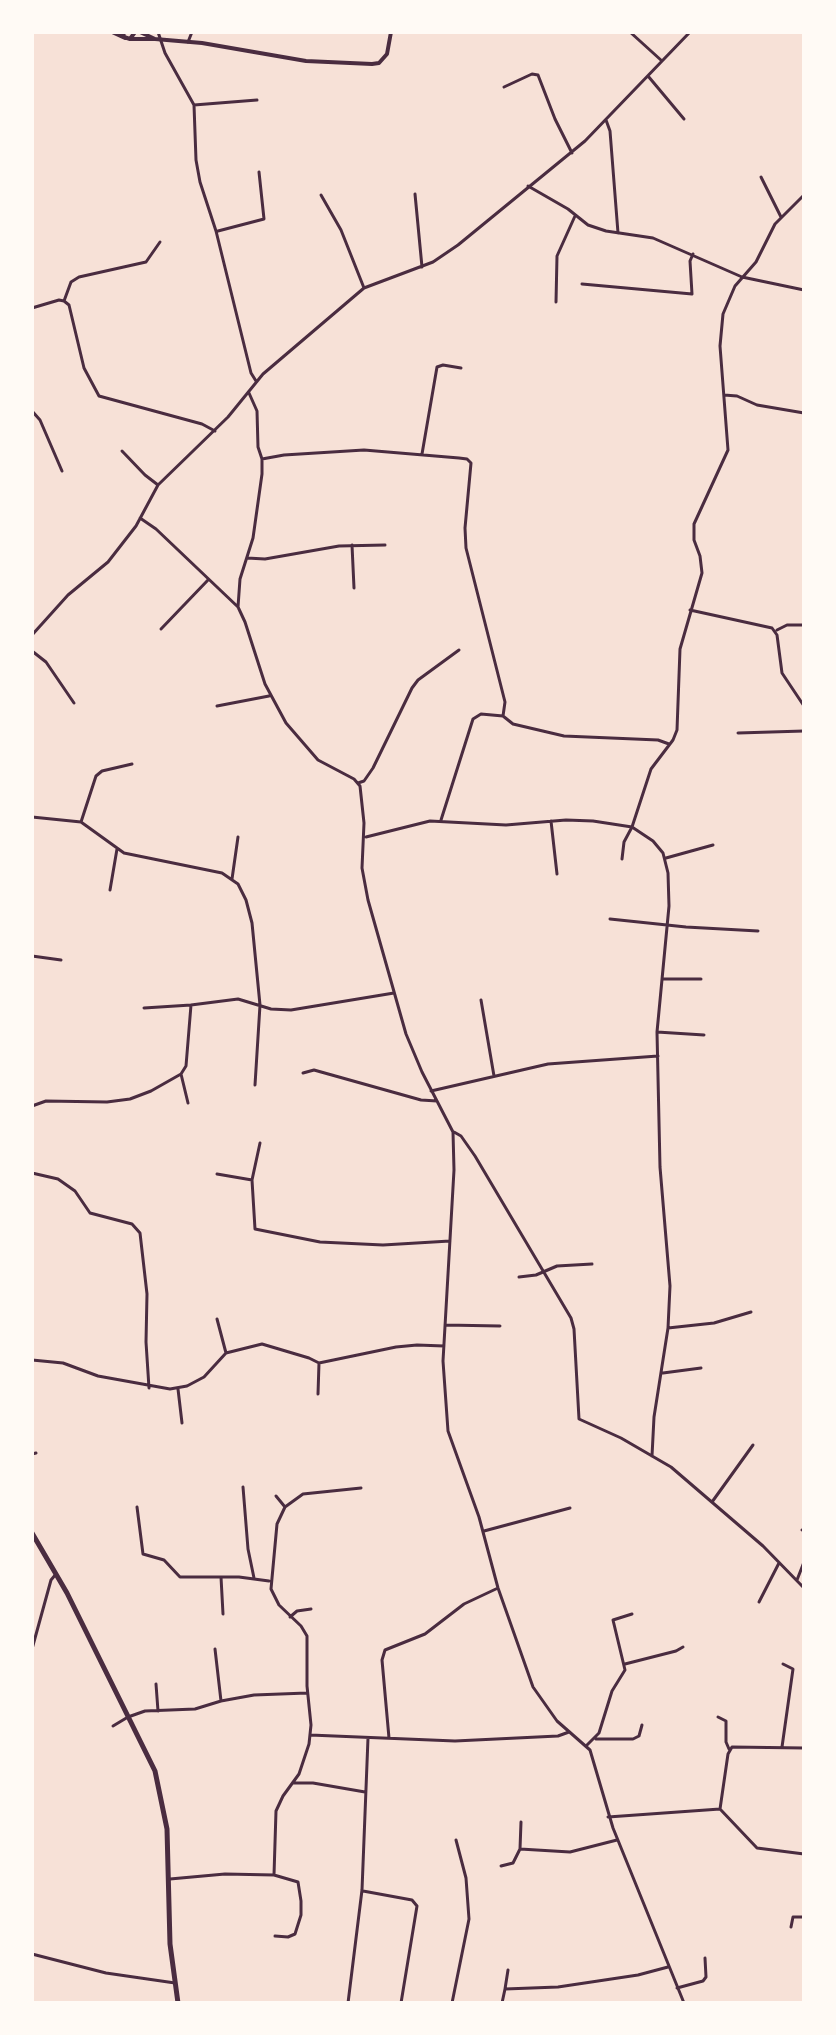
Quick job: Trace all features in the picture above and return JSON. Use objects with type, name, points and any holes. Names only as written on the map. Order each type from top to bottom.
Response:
[{"type":"main road","points":[[32,1533],[56,1574],[155,1771],[167,1829],[170,1944],[178,2003]]},
{"type":"street","points":[[112,32],[128,39],[188,42],[306,61],[372,64],[379,63],[387,54],[391,32]]},
{"type":"street","points":[[123,32],[128,39]]},
{"type":"street","points":[[128,39],[137,32],[158,40]]},
{"type":"street","points":[[158,32],[158,40],[194,105],[198,171],[251,373],[256,381]]},
{"type":"street","points":[[188,42],[192,32]]},
{"type":"street","points":[[630,32],[662,61]]},
{"type":"street","points":[[32,635],[68,595],[108,562],[140,518],[158,485],[215,431],[256,381],[364,288],[422,267],[458,245],[572,153],[690,32]]},
{"type":"street","points":[[504,87],[532,74],[538,75],[572,153]]},
{"type":"street","points":[[647,76],[684,119]]},
{"type":"street","points":[[194,105],[257,100]]},
{"type":"street","points":[[606,120],[610,131],[618,233]]},
{"type":"street","points":[[216,231],[264,219],[259,172]]},
{"type":"street","points":[[761,177],[781,217]]},
{"type":"street","points":[[528,186],[588,225],[653,238],[742,277],[804,290]]},
{"type":"street","points":[[415,194],[422,267]]},
{"type":"street","points":[[321,195],[341,230],[364,288]]},
{"type":"street","points":[[622,859],[624,842],[651,769],[677,730],[680,649],[702,573],[694,540],[694,524],[728,450],[721,324],[729,297],[756,262],[769,234],[781,217],[804,195]]},
{"type":"street","points":[[556,302],[557,256],[575,216]]},
{"type":"street","points":[[32,308],[64,301],[71,282],[79,277],[146,262],[160,242]]},
{"type":"street","points":[[582,284],[692,294],[690,261],[693,254]]},
{"type":"street","points":[[64,301],[69,305],[84,368],[97,394],[202,424],[215,431]]},
{"type":"street","points":[[422,454],[437,367],[461,368]]},
{"type":"street","points":[[248,391],[257,411],[258,447],[262,459],[256,520],[240,579],[238,607],[271,695],[286,723],[318,760],[358,783]]},
{"type":"street","points":[[724,395],[737,396],[757,405],[804,413]]},
{"type":"street","points":[[32,411],[40,420],[62,471]]},
{"type":"street","points":[[262,459],[352,450],[422,454],[467,459],[471,463],[466,548],[505,702],[503,716]]},
{"type":"street","points":[[122,451],[158,485]]},
{"type":"street","points":[[140,518],[156,529],[238,607]]},
{"type":"street","points":[[247,558],[265,559],[352,545],[385,545]]},
{"type":"street","points":[[352,545],[354,588]]},
{"type":"street","points":[[161,629],[208,580]]},
{"type":"street","points":[[690,610],[765,625],[775,631]]},
{"type":"street","points":[[775,631],[787,625],[804,625]]},
{"type":"street","points":[[775,631],[780,668],[804,706]]},
{"type":"street","points":[[358,783],[369,775],[418,680],[459,650]]},
{"type":"street","points":[[32,651],[62,681],[74,703]]},
{"type":"street","points":[[217,706],[271,695]]},
{"type":"street","points":[[441,820],[473,719],[481,714],[503,716],[513,724],[564,736],[658,740],[670,744]]},
{"type":"street","points":[[738,733],[804,731]]},
{"type":"street","points":[[81,822],[96,776],[102,771],[132,764]]},
{"type":"street","points":[[358,783],[365,837],[362,868],[368,900],[406,1034],[453,1132],[444,1346],[446,1420],[483,1531],[498,1588],[533,1687],[557,1721],[587,1745],[608,1817],[684,2003]]},
{"type":"street","points":[[32,817],[81,822],[117,849],[136,857],[222,873],[242,890],[252,923],[260,1005],[255,1085]]},
{"type":"street","points":[[365,837],[415,823],[441,820],[506,825],[593,821],[632,827],[653,841],[666,858],[668,925],[657,1032],[660,1167],[669,1275],[668,1328],[654,1417],[652,1456]]},
{"type":"street","points":[[551,821],[557,874]]},
{"type":"street","points":[[232,879],[238,837]]},
{"type":"street","points":[[666,858],[713,845]]},
{"type":"street","points":[[110,890],[117,849]]},
{"type":"street","points":[[610,919],[758,931]]},
{"type":"street","points":[[32,956],[61,960]]},
{"type":"street","points":[[663,979],[701,979]]},
{"type":"street","points":[[144,1008],[228,999],[248,1000],[271,1009],[301,1009],[394,993]]},
{"type":"street","points":[[481,1000],[494,1076]]},
{"type":"street","points":[[32,1106],[46,1101],[107,1102],[130,1099],[181,1074],[186,1066],[191,1005]]},
{"type":"street","points":[[657,1032],[704,1035]]},
{"type":"street","points":[[431,1091],[559,1063],[658,1056]]},
{"type":"street","points":[[303,1073],[314,1070],[421,1100],[437,1101]]},
{"type":"street","points":[[181,1074],[188,1103]]},
{"type":"street","points":[[453,1132],[461,1136],[475,1156],[567,1309],[573,1323],[579,1419],[652,1456],[689,1481],[804,1588]]},
{"type":"street","points":[[260,1143],[252,1180],[255,1229],[320,1242],[383,1245],[450,1241]]},
{"type":"street","points":[[32,1173],[58,1179],[75,1191],[90,1213],[132,1224],[140,1233],[147,1294],[149,1388]]},
{"type":"street","points":[[217,1174],[252,1180]]},
{"type":"street","points":[[519,1277],[567,1264],[592,1264]]},
{"type":"street","points":[[668,1328],[714,1323],[751,1312]]},
{"type":"street","points":[[217,1319],[226,1353]]},
{"type":"street","points":[[445,1325],[500,1326]]},
{"type":"street","points":[[32,1360],[71,1365],[98,1376],[149,1388],[178,1389],[204,1377],[226,1353],[262,1344],[319,1363],[396,1347],[444,1346]]},
{"type":"street","points":[[318,1394],[319,1363]]},
{"type":"street","points":[[663,1373],[701,1368]]},
{"type":"street","points":[[178,1389],[182,1423]]},
{"type":"street","points":[[712,1502],[753,1445]]},
{"type":"street","points":[[243,1487],[254,1579]]},
{"type":"street","points":[[274,1875],[276,1811],[294,1783],[310,1735],[307,1636],[279,1605],[269,1581],[274,1536],[285,1507],[303,1494],[361,1488]]},
{"type":"street","points":[[276,1496],[285,1507]]},
{"type":"street","points":[[137,1507],[143,1554],[164,1560],[180,1577],[269,1581]]},
{"type":"street","points":[[483,1531],[570,1508]]},
{"type":"street","points":[[797,1580],[804,1562]]},
{"type":"street","points":[[759,1602],[779,1563]]},
{"type":"street","points":[[32,1649],[51,1580],[56,1574]]},
{"type":"street","points":[[221,1577],[223,1614]]},
{"type":"street","points":[[389,1738],[382,1660],[385,1650],[425,1634],[464,1604],[498,1588]]},
{"type":"street","points":[[290,1617],[297,1611],[311,1609]]},
{"type":"street","points":[[596,1739],[612,1691],[625,1670],[613,1620],[632,1614]]},
{"type":"street","points":[[625,1664],[672,1653],[683,1647]]},
{"type":"street","points":[[215,1649],[221,1701]]},
{"type":"street","points":[[782,1747],[793,1669],[783,1664]]},
{"type":"street","points":[[156,1684],[158,1711]]},
{"type":"street","points":[[113,1726],[145,1711],[195,1709],[254,1695],[307,1693]]},
{"type":"street","points":[[718,1717],[726,1721],[729,1749],[720,1809]]},
{"type":"street","points":[[587,1745],[596,1739],[633,1739],[639,1736],[642,1725]]},
{"type":"street","points":[[310,1735],[455,1741],[558,1736],[569,1732]]},
{"type":"street","points":[[348,2003],[362,1890],[368,1738]]},
{"type":"street","points":[[729,1749],[735,1745],[804,1748]]},
{"type":"street","points":[[294,1783],[365,1792]]},
{"type":"street","points":[[608,1817],[720,1809]]},
{"type":"street","points":[[720,1809],[757,1848],[804,1854]]},
{"type":"street","points":[[501,1866],[513,1863],[520,1849],[521,1822]]},
{"type":"street","points":[[452,2003],[469,1919],[466,1878],[456,1840]]},
{"type":"street","points":[[520,1849],[570,1852],[617,1840]]},
{"type":"street","points":[[170,1879],[225,1874],[274,1875],[298,1882],[302,1909],[295,1934],[275,1936]]},
{"type":"street","points":[[362,1890],[412,1900],[417,1906],[401,2003]]},
{"type":"street","points":[[791,1927],[793,1917],[804,1917]]},
{"type":"street","points":[[32,1954],[106,1973],[175,1983]]},
{"type":"street","points":[[677,1988],[703,1981],[706,1977],[705,1958]]},
{"type":"street","points":[[505,1989],[558,1987],[638,1975],[668,1967]]},
{"type":"street","points":[[502,2003],[508,1970]]}]
